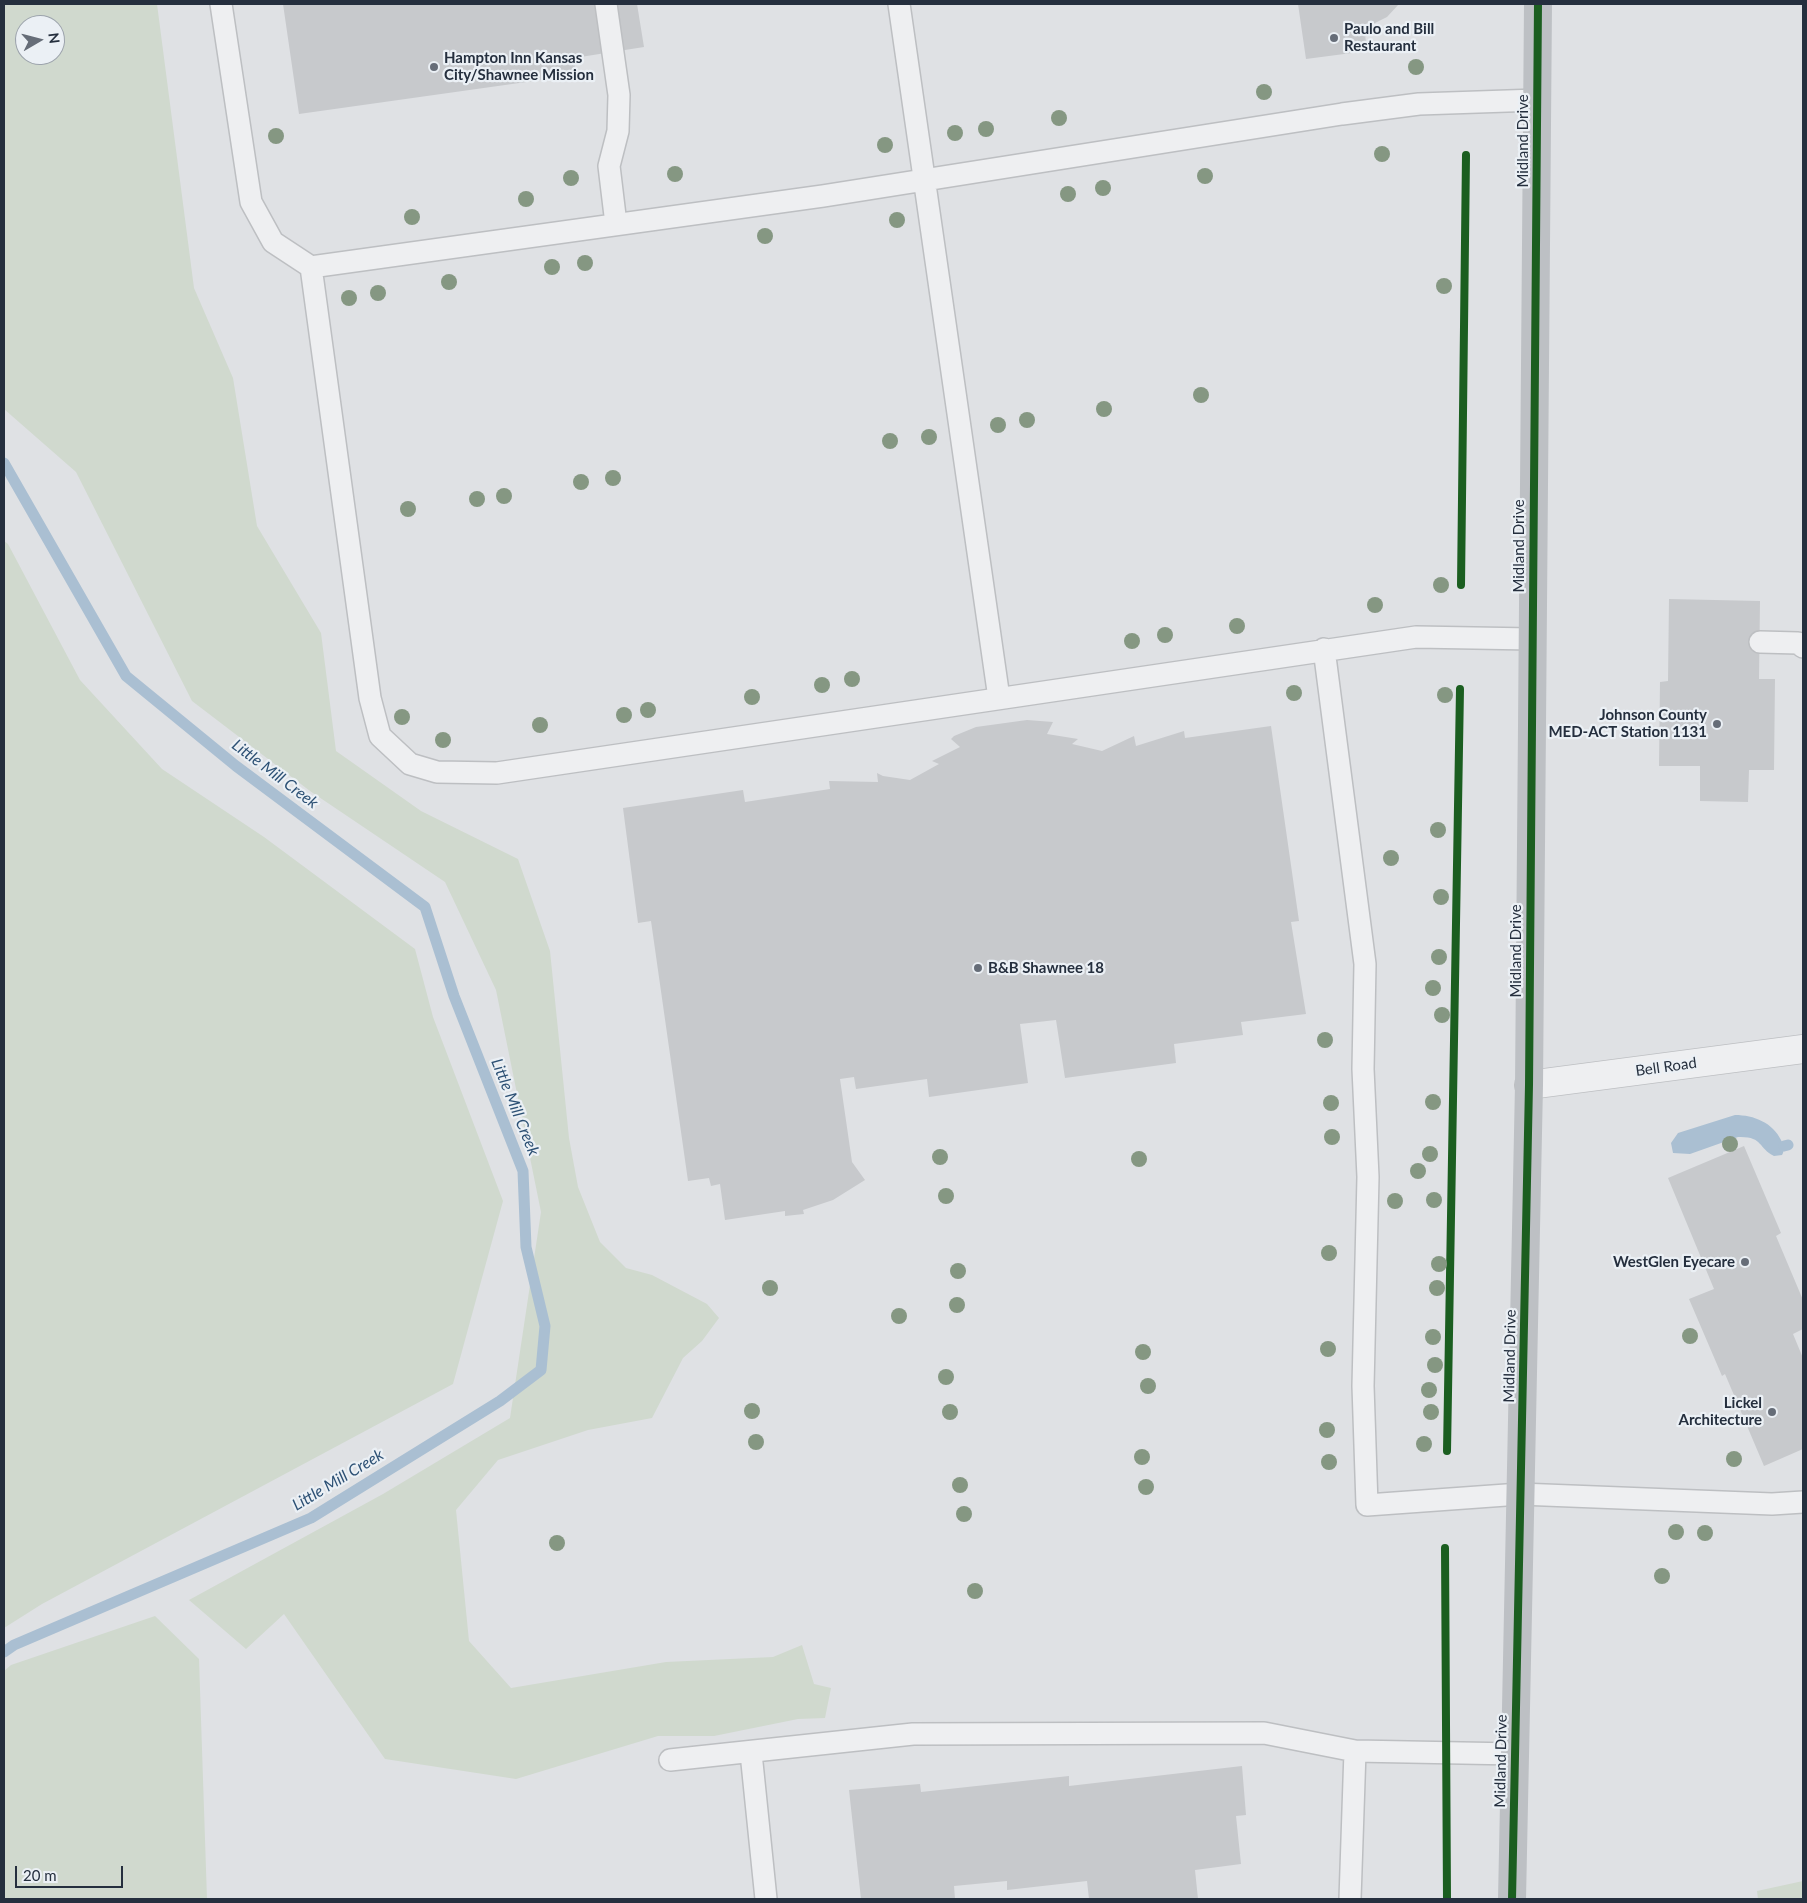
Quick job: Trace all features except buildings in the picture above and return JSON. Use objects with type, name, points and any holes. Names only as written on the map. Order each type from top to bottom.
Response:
[{"type":"main road","name":"Midland Drive","points":[[1512,1899],[1529,1085],[1538,4]]},
{"type":"street","name":"Bell Road","points":[[1529,1085],[1803,1049]]},
{"type":"lane","points":[[221,4],[251,202],[273,242],[311,267],[924,180],[1342,114],[1419,104],[1537,100]]},
{"type":"lane","points":[[606,4],[619,95],[618,132],[609,166],[616,224]]},
{"type":"lane","points":[[899,4],[999,698]]},
{"type":"lane","points":[[311,267],[370,698],[380,736],[410,764],[437,772],[497,773],[1324,649],[1416,637],[1532,639]]},
{"type":"lane","points":[[1760,642],[1798,643],[1803,647]]},
{"type":"lane","points":[[1324,649],[1365,964],[1363,1069],[1368,1177],[1363,1386],[1367,1505],[1520,1494],[1772,1504],[1803,1502]]},
{"type":"lane","points":[[670,1760],[751,1753],[913,1734],[1264,1733],[1355,1751],[1515,1754]]},
{"type":"lane","points":[[1350,1899],[1355,1751]]},
{"type":"lane","points":[[751,1753],[766,1899]]},
{"type":"shaded area","points":[[4,4],[157,4],[194,288],[233,378],[257,526],[321,633],[336,751],[421,811],[518,859],[550,951],[569,1138],[578,1187],[600,1242],[626,1268],[652,1275],[707,1304],[719,1318],[702,1341],[683,1358],[652,1418],[588,1430],[498,1460],[456,1510],[469,1641],[511,1688],[666,1662],[773,1657],[802,1645],[814,1684],[831,1688],[825,1718],[798,1719],[714,1736],[658,1736],[516,1779],[385,1759],[284,1614],[246,1649],[189,1600],[383,1494],[510,1418],[541,1212],[496,990],[445,882],[310,791],[192,701],[76,472],[4,409]]},
{"type":"shaded area","points":[[4,541],[8,544],[80,680],[162,769],[264,837],[415,949],[433,1017],[503,1201],[453,1384],[42,1604],[4,1628]]},
{"type":"shaded area","points":[[155,1616],[199,1659],[207,1899],[4,1899],[4,1671],[11,1665]]},
{"type":"shaded area","points":[[1803,1881],[1803,1899],[1758,1899],[1757,1891]]},
{"type":"water","points":[[1735,1115],[1756,1118],[1773,1129],[1783,1144],[1782,1155],[1774,1156],[1756,1140],[1746,1137],[1738,1137],[1690,1154],[1673,1153],[1671,1143],[1678,1133]]},
{"type":"waterway","name":"Little Mill Creek","points":[[4,463],[126,676],[236,766],[425,907],[454,996],[523,1171],[526,1247],[545,1326],[541,1370],[500,1401],[311,1518],[14,1645],[4,1652]]},
{"type":"waterway","points":[[1784,1146],[1788,1145]]},
{"type":"cycle path","points":[[1512,1899],[1529,1085],[1538,4]]},
{"type":"cycle path","points":[[1461,585],[1466,155]]},
{"type":"cycle path","points":[[1447,1451],[1460,689]]},
{"type":"cycle path","points":[[1445,1548],[1447,1899]]},
{"type":"place","name":"Paulo and Bill Restaurant","points":[[1334,38]]},
{"type":"place","name":"Hampton Inn Kansas City/Shawnee Mission","points":[[434,67]]},
{"type":"place","name":"Johnson County MED-ACT Station 1131","points":[[1717,724]]},
{"type":"place","name":"B&B Shawnee 18","points":[[978,968]]},
{"type":"place","name":"WestGlen Eyecare","points":[[1745,1262]]},
{"type":"place","name":"Lickel Architecture","points":[[1772,1412]]}]
